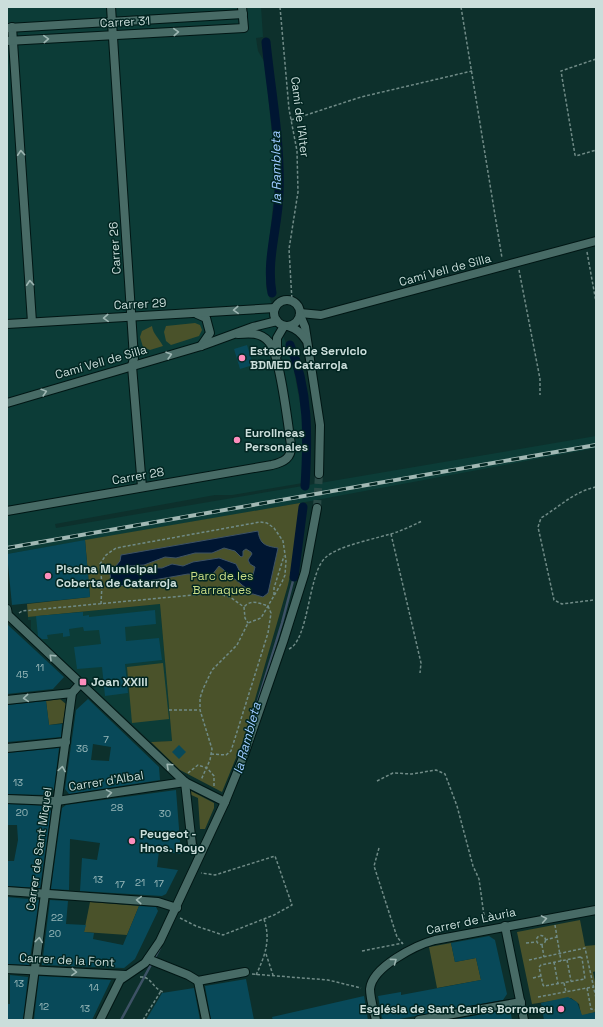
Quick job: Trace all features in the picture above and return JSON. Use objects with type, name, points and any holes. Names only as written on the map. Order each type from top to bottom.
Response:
[{"type":"street","name":"Carrer 26","points":[[111,7],[134,358],[132,366],[142,487]]},
{"type":"street","name":"Carrer 31","points":[[9,27],[112,22],[242,10],[244,28],[10,40]]},
{"type":"street","points":[[9,27],[32,322]]},
{"type":"street","name":"Camí Vell de Silla","points":[[300,314],[322,316],[596,241]]},
{"type":"street","points":[[308,343],[301,332],[295,328],[283,324],[274,315],[275,308],[284,300],[292,301],[298,306],[305,327],[308,343],[320,425],[319,474]]},
{"type":"street","name":"Carrer 29","points":[[7,324],[275,308]]},
{"type":"street","points":[[194,313],[206,318],[210,333],[201,346]]},
{"type":"street","points":[[283,324],[296,323],[300,314]]},
{"type":"street","points":[[277,360],[277,338],[283,324]]},
{"type":"street","name":"Camí Vell de Silla","points":[[7,403],[201,346],[238,334],[253,327],[283,324]]},
{"type":"street","points":[[238,334],[252,332],[266,338],[270,343],[277,360]]},
{"type":"street","name":"Carrer 28","points":[[7,511],[272,465],[288,458],[291,452],[277,360]]},
{"type":"street","points":[[100,1020],[117,984],[126,975],[135,972],[157,947],[225,802],[244,755],[281,648],[305,572],[317,508]]},
{"type":"street","points":[[10,613],[80,684],[186,778],[225,802]]},
{"type":"street","points":[[7,700],[72,693],[80,684]]},
{"type":"street","name":"Carrer de Sant Miquel","points":[[28,1020],[72,693]]},
{"type":"street","points":[[7,748],[66,742]]},
{"type":"street","points":[[186,778],[192,845],[196,852],[200,854]]},
{"type":"street","name":"Carrer d'Albal","points":[[7,799],[57,801],[186,778]]},
{"type":"street","points":[[7,891],[158,902],[175,911]]},
{"type":"street","name":"Carrer de Làuria","points":[[370,990],[375,978],[380,972],[407,951],[435,940],[486,929],[596,910]]},
{"type":"street","points":[[505,926],[524,1020]]},
{"type":"street","points":[[157,947],[158,957],[162,964]]},
{"type":"street","points":[[148,959],[188,975],[198,981],[245,972]]},
{"type":"street","name":"Carrer de la Font","points":[[7,969],[126,975]]},
{"type":"street","points":[[198,981],[206,1020]]},
{"type":"street","points":[[370,990],[376,1020]]},
{"type":"street","points":[[419,1020],[521,1002]]},
{"type":"path","name":"Camí de l'Alter","points":[[280,7],[292,120],[297,151],[298,185],[289,249],[292,301]]},
{"type":"path","points":[[462,7],[504,266]]},
{"type":"path","points":[[596,59],[561,70],[575,155],[576,156],[596,150]]},
{"type":"path","points":[[292,120],[361,97],[472,71]]},
{"type":"path","points":[[586,244],[596,302]]},
{"type":"path","points":[[518,262],[540,379],[540,395]]},
{"type":"path","points":[[593,600],[562,604],[554,600],[538,527],[541,518],[586,489],[596,487]]},
{"type":"path","points":[[281,648],[290,649],[298,640],[318,573],[325,558],[354,545],[391,534],[422,521]]},
{"type":"path","points":[[101,604],[102,584],[100,564],[110,551],[125,545],[260,522],[267,523],[280,535],[284,544],[286,565],[282,582],[261,618],[248,623],[236,645],[212,670],[200,698],[200,710],[212,749],[207,768],[200,782]]},
{"type":"path","points":[[391,534],[421,664],[420,673]]},
{"type":"path","points":[[274,595],[274,588],[284,554]]},
{"type":"path","points":[[10,613],[215,593],[230,597],[244,606]]},
{"type":"path","points":[[244,606],[249,602],[253,602],[268,606]]},
{"type":"path","points":[[244,606],[245,618],[248,623]]},
{"type":"path","points":[[211,754],[226,755],[231,751],[268,633],[271,613],[268,606]]},
{"type":"path","points":[[169,710],[200,710]]},
{"type":"path","points":[[186,778],[198,766],[207,768],[214,776],[213,788]]},
{"type":"path","points":[[376,781],[393,773],[412,774],[436,770],[445,774],[457,806],[473,866],[479,879],[486,929]]},
{"type":"path","points":[[379,848],[374,866],[397,936],[407,951]]},
{"type":"path","points":[[175,911],[196,926],[223,935],[264,919],[292,905],[275,856],[215,875],[192,872]]},
{"type":"path","points":[[264,919],[267,930],[266,954],[273,975]]},
{"type":"path","points":[[554,923],[560,961]]},
{"type":"path","points":[[539,932],[540,936],[545,940],[557,938]]},
{"type":"path","points":[[536,942],[540,936]]},
{"type":"path","points":[[544,957],[542,945],[545,940]]},
{"type":"path","points":[[526,943],[536,942],[542,945]]},
{"type":"path","points":[[362,951],[402,943]]},
{"type":"path","points":[[530,960],[585,948],[587,950],[596,998]]},
{"type":"path","points":[[266,954],[255,975],[273,975],[328,980],[370,990]]},
{"type":"path","points":[[580,957],[582,958],[586,978],[544,986],[539,967],[554,962],[567,960],[580,957]]},
{"type":"path","points":[[567,960],[571,981]]},
{"type":"path","points":[[554,962],[558,984]]},
{"type":"path","points":[[533,978],[541,976]]},
{"type":"path","points":[[136,978],[147,978],[164,992]]},
{"type":"path","points":[[564,983],[566,992]]},
{"type":"path","points":[[538,997],[594,987]]},
{"type":"path","points":[[587,988],[591,1009],[596,1010]]},
{"type":"path","points":[[143,1020],[161,991]]},
{"type":"shaded area","points":[[7,7],[261,7],[263,37],[256,38],[258,51],[265,63],[276,177],[266,271],[266,288],[292,360],[304,425],[303,448],[305,457],[303,483],[232,495],[215,495],[55,524],[56,528],[596,436],[596,448],[300,503],[7,554]]},
{"type":"shaded area","points":[[258,531],[260,539],[264,544],[278,548],[268,593],[263,597],[253,594],[242,595],[247,589],[219,566],[212,575],[209,576],[188,574],[114,587],[111,585],[110,573],[120,561],[121,555]],"holes":[[[224,548],[235,551],[241,557],[243,556],[243,551],[246,549],[251,552],[252,554],[248,560],[250,564],[255,567],[253,575],[246,576],[239,570],[236,564],[219,558],[193,562],[183,566],[172,564],[162,568],[152,568],[140,575],[133,572],[126,573],[125,570],[129,566],[144,565],[165,557],[176,558],[195,553],[212,553]]]},
{"type":"shaded area","points":[[160,604],[172,741],[151,742],[31,630],[31,620],[28,620],[28,617]]},
{"type":"green space","points":[[195,323],[200,325],[202,330],[199,336],[171,345],[166,341],[164,332],[166,326]]},
{"type":"green space","points":[[152,326],[155,334],[163,346],[150,350],[143,347],[140,337],[142,331]]},
{"type":"green space","name":"Parc de les Barraques","points":[[300,503],[295,553],[288,585],[243,741],[222,792],[180,770],[151,742],[172,741],[160,604],[28,617],[27,604],[90,597],[85,540]]},
{"type":"green space","points":[[163,663],[169,719],[132,723],[127,667]]},
{"type":"green space","points":[[60,699],[66,704],[63,723],[49,725],[46,701]]},
{"type":"green space","points":[[189,790],[214,803],[214,808],[205,829],[200,829],[198,798],[189,794]]},
{"type":"green space","points":[[90,902],[139,906],[127,935],[84,932]]},
{"type":"green space","points":[[580,920],[585,946],[596,945],[596,971],[593,972],[596,987],[596,1012],[588,1014],[589,1020],[582,1019],[579,1004],[571,998],[532,1004],[517,932]]},
{"type":"green space","points":[[451,943],[455,962],[476,958],[481,980],[437,988],[429,947]]},
{"type":"building","points":[[247,345],[253,365],[240,369],[234,349]]},
{"type":"building","name":"Piscina Municipal Coberta de Catarroja","points":[[85,540],[90,597],[12,605],[7,554]]},
{"type":"building","points":[[155,610],[156,624],[125,627],[126,641],[159,638],[162,660],[125,664],[128,693],[105,696],[102,667],[77,669],[74,647],[101,644],[99,630],[84,631],[83,627],[69,629],[70,636],[63,637],[63,633],[47,635],[48,639],[42,639],[38,636],[36,616],[83,612],[83,616],[89,615],[89,617]]},
{"type":"building","points":[[7,624],[64,677],[53,689],[7,694]]},
{"type":"building","points":[[88,699],[159,767],[160,780],[69,794],[65,789],[76,710]],"holes":[[[93,744],[111,747],[109,761],[91,760]]]},
{"type":"building","points":[[46,701],[49,725],[62,724],[61,737],[7,742],[7,705]]},
{"type":"building","points":[[179,745],[186,752],[179,759],[172,752]]},
{"type":"building","points":[[59,748],[54,789],[46,795],[7,794],[7,753]]},
{"type":"building","points":[[176,790],[181,854],[159,851],[157,867],[178,870],[166,894],[162,896],[80,891],[82,858],[97,860],[100,843],[70,839],[69,890],[51,889],[62,808],[66,805]]},
{"type":"building","points":[[7,804],[47,806],[51,811],[40,888],[7,886],[7,861],[14,861],[18,840],[17,825],[7,825]]},
{"type":"building","points":[[7,897],[39,900],[29,965],[7,964]]},
{"type":"building","points":[[50,900],[68,901],[66,924],[86,925],[84,932],[94,933],[93,939],[123,945],[139,906],[156,907],[158,911],[135,959],[124,968],[42,965]]},
{"type":"building","points":[[489,936],[495,940],[507,994],[503,1000],[394,1020],[385,1020],[382,1018],[378,996],[401,992],[401,995],[481,980],[476,958],[455,962],[451,943]]},
{"type":"building","points":[[10,975],[28,977],[23,1020],[7,1020],[7,1004],[10,1004]]},
{"type":"building","points":[[39,976],[111,980],[92,1020],[34,1020]]},
{"type":"building","points":[[246,979],[254,1020],[211,1020],[205,986]]},
{"type":"building","points":[[194,988],[200,1020],[146,1020],[162,993]]},
{"type":"building","points":[[364,996],[368,1020],[273,1020],[272,1017]]},
{"type":"building","name":"Església de Sant Carles Borromeu","points":[[568,997],[577,1002],[582,1015],[596,1012],[596,1020],[544,1020],[541,1003]]},
{"type":"building","points":[[505,1010],[511,1014],[512,1020],[451,1020]]},
{"type":"waterway","name":"la Rambleta","points":[[266,42],[279,155],[278,206],[270,268],[272,293]]},
{"type":"waterway","name":"la Rambleta","points":[[290,345],[301,379],[306,414],[307,450],[305,486]]},
{"type":"waterway","name":"la Rambleta","points":[[294,577],[303,507]]},
{"type":"waterway","name":"la Rambleta","points":[[249,730],[282,623],[294,577]]},
{"type":"waterway","name":"la Rambleta","points":[[121,1020],[160,948]]},
{"type":"tunnel","points":[[317,508],[319,474]]},
{"type":"railway","points":[[7,548],[596,445]]},
{"type":"place","name":"Estación de Servicio BDMED Catarroja","points":[[242,358]]},
{"type":"place","name":"Eurolineas Personales","points":[[237,440]]},
{"type":"place","name":"Piscina Municipal Coberta de Catarroja","points":[[48,576]]},
{"type":"place","name":"Joan XXIII","points":[[83,682]]},
{"type":"place","name":"Peugeot - Hnos. Royo","points":[[132,841]]},
{"type":"place","name":"Església de Sant Carles Borromeu","points":[[561,1009]]}]
